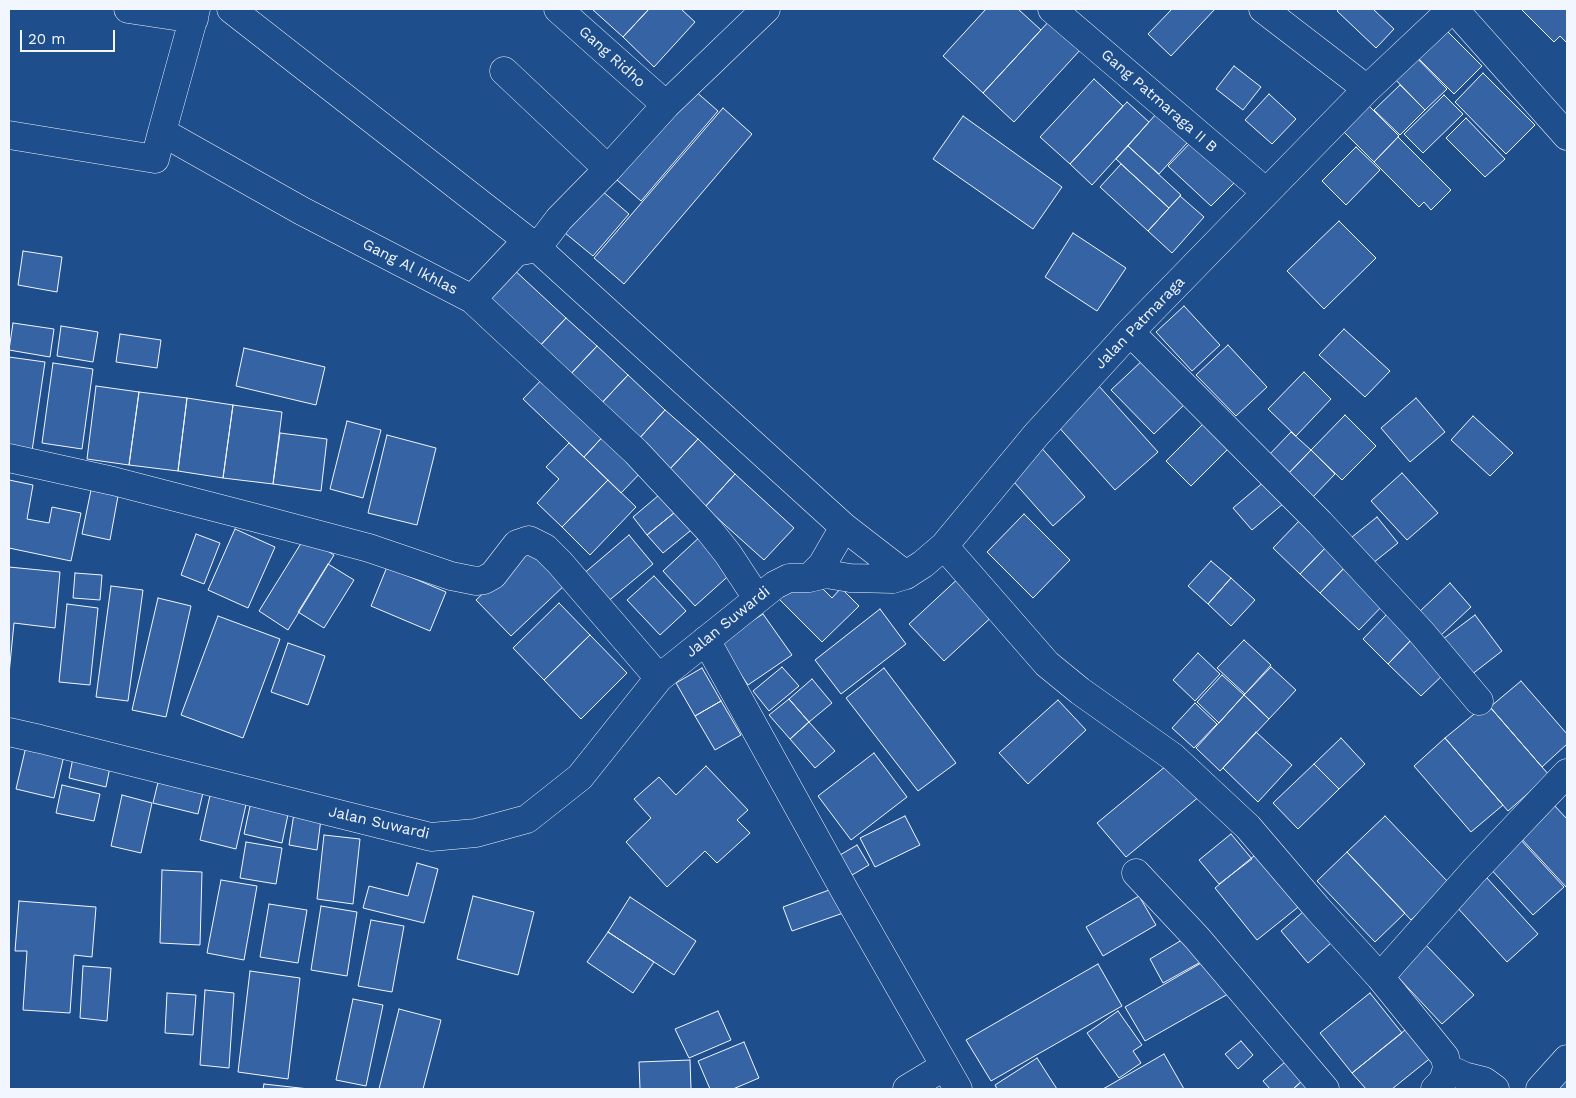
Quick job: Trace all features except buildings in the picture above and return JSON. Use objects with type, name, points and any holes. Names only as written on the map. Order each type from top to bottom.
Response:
[{"type":"street","points":[[9,135],[155,159],[195,14],[128,9]]},
{"type":"street","points":[[231,9],[538,248],[844,527],[906,575]]},
{"type":"street","name":"Gang Ridho","points":[[558,9],[666,105]]},
{"type":"street","points":[[538,248],[559,219],[608,169],[666,105],[766,9]]},
{"type":"street","name":"Gang Patmaraga II B","points":[[1052,9],[1266,192]]},
{"type":"street","points":[[1263,9],[1368,89]]},
{"type":"street","points":[[1453,9],[1567,136]]},
{"type":"street","name":"Jalan Patmaraga","points":[[809,578],[826,574],[872,580],[892,579],[906,575],[923,564],[944,546],[1036,435],[1130,332],[1368,89],[1453,9]]},
{"type":"street","points":[[504,71],[608,169]]},
{"type":"street","name":"Gang Al Ikhlas","points":[[162,132],[302,211],[472,299],[516,252],[538,248]]},
{"type":"street","points":[[472,299],[636,452],[709,530],[728,554],[757,598]]},
{"type":"street","points":[[1130,332],[1320,523],[1421,632],[1479,700]]},
{"type":"street","points":[[9,458],[113,481],[256,518],[369,548],[451,576],[476,581],[484,580],[493,575],[517,544],[529,540],[545,548],[659,678]]},
{"type":"street","points":[[809,578],[830,554],[844,527]]},
{"type":"street","points":[[944,546],[1008,622],[1047,664],[1080,691],[1173,757],[1248,827],[1318,910],[1380,977],[1445,1057],[1441,1079],[1464,1076],[1484,1081],[1495,1089]]},
{"type":"street","name":"Jalan Suwardi","points":[[9,732],[431,837],[476,833],[527,819],[580,777],[659,678],[775,585],[789,578],[809,578]]},
{"type":"street","points":[[706,640],[951,1078],[907,1089]]},
{"type":"street","points":[[1380,977],[1474,871],[1567,772]]},
{"type":"street","points":[[1136,872],[1197,938],[1325,1089]]},
{"type":"street","points":[[1540,1089],[1567,1059]]}]
